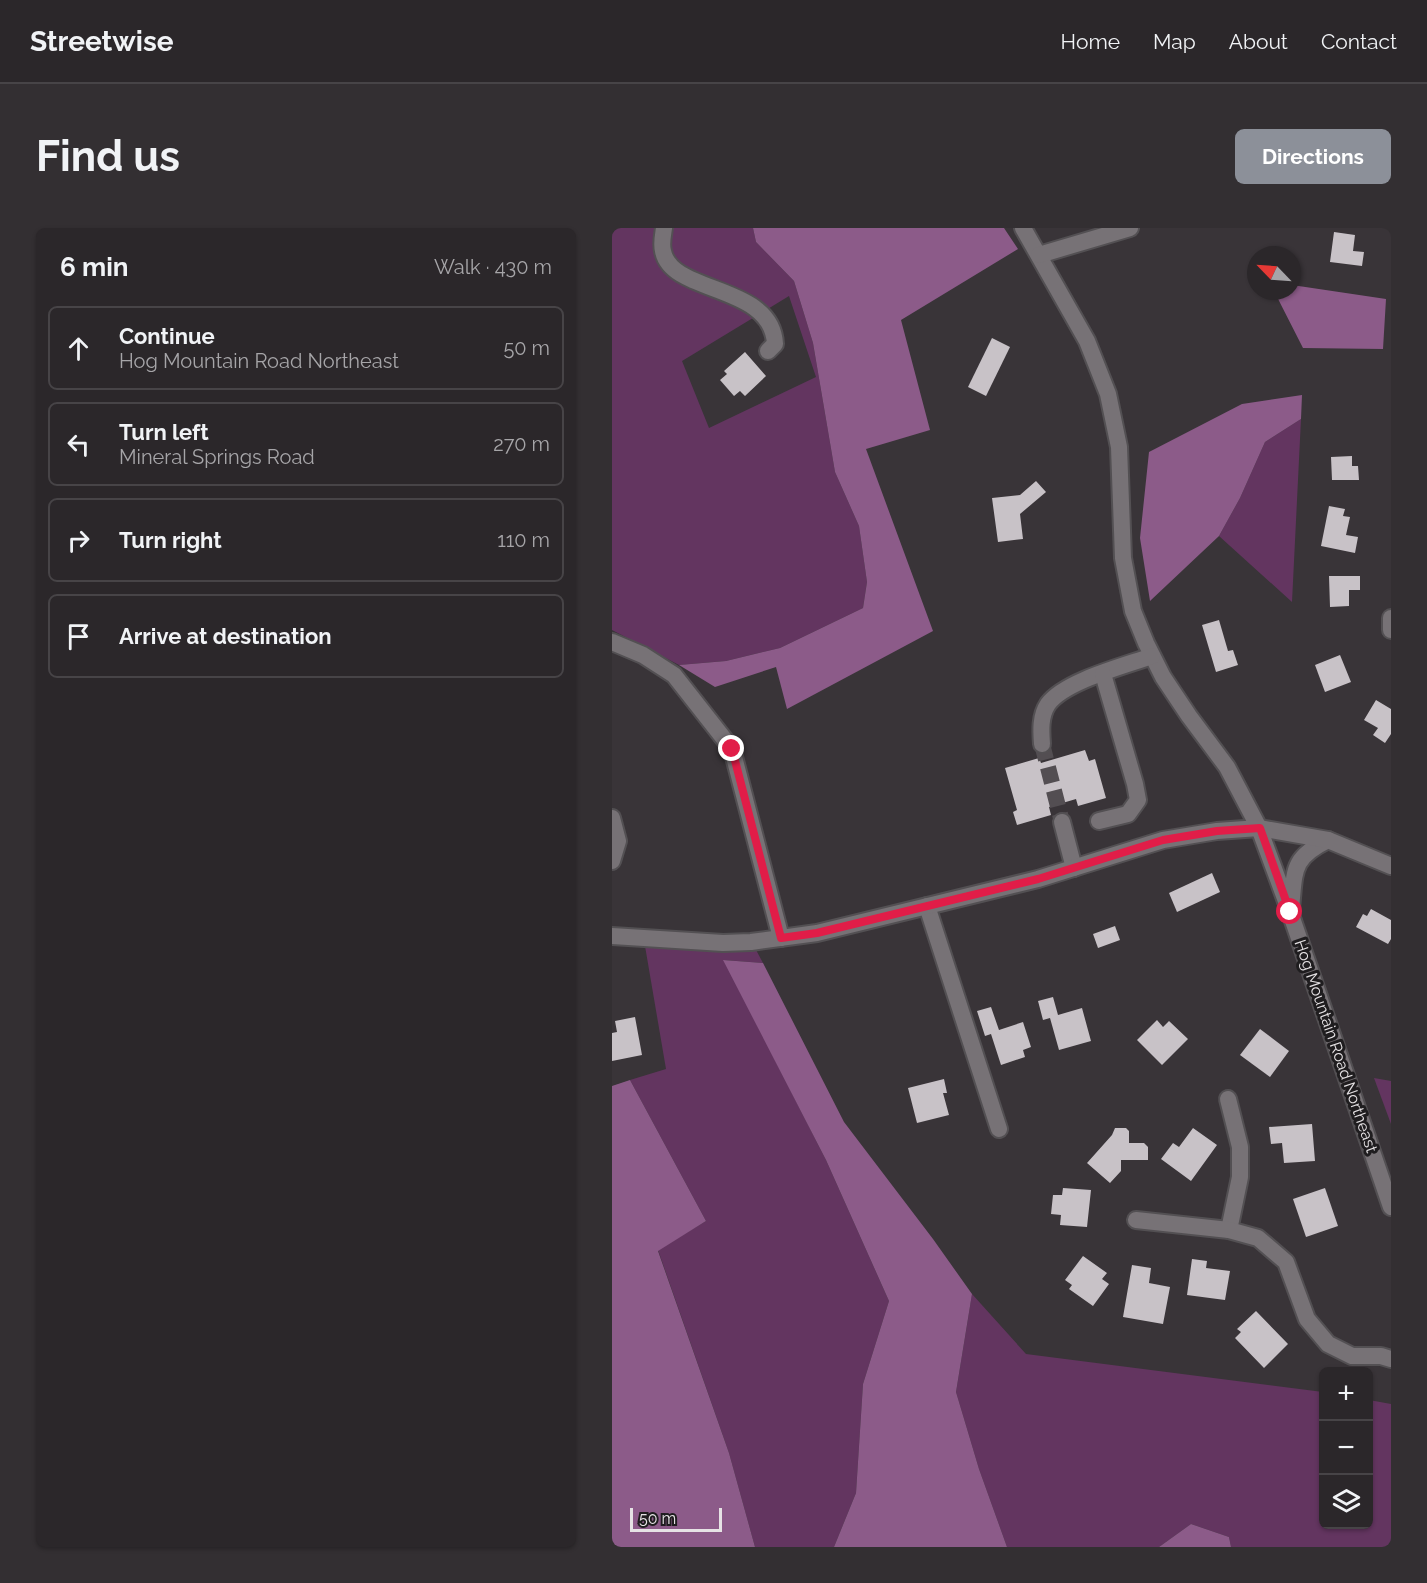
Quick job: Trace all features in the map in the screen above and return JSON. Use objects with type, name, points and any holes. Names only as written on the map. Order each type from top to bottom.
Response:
[{"type":"street","points":[[664,228],[663,252],[668,263],[690,279],[749,303],[766,320],[774,336],[775,344],[768,351]]},
{"type":"street","name":"Hog Mountain Road Northeast","points":[[1023,228],[1087,341],[1108,394],[1119,447],[1123,558],[1134,611],[1163,677],[1227,767],[1260,828],[1391,1207]]},
{"type":"street","points":[[1039,255],[1130,228]]},
{"type":"street","points":[[1391,618],[1391,630]]},
{"type":"street","points":[[612,642],[643,656],[674,675],[732,749],[781,938]]},
{"type":"street","points":[[1042,744],[1041,722],[1047,705],[1061,691],[1152,656]]},
{"type":"street","points":[[1099,821],[1128,814],[1138,800],[1103,674]]},
{"type":"street","points":[[612,818],[618,841],[612,861]]},
{"type":"street","points":[[1062,822],[1074,868]]},
{"type":"street","points":[[612,936],[723,943],[817,933],[1038,879],[1163,840],[1217,831],[1260,828],[1328,840],[1391,866]]},
{"type":"street","points":[[1290,912],[1298,863],[1308,851],[1328,840]]},
{"type":"street","points":[[927,906],[999,1129]]},
{"type":"street","points":[[1228,1099],[1240,1147],[1239,1177],[1230,1230]]},
{"type":"street","points":[[1136,1220],[1230,1230],[1258,1238],[1286,1262],[1307,1319],[1328,1344],[1352,1356],[1388,1354]]},
{"type":"shaded area","points":[[612,228],[753,228],[756,242],[794,281],[813,343],[835,472],[859,526],[867,582],[863,608],[780,648],[726,661],[679,665],[612,630]],"holes":[[[789,296],[816,377],[709,428],[682,361]]]},
{"type":"shaded area","points":[[753,228],[1004,228],[1018,249],[901,320],[930,430],[866,449],[933,631],[787,709],[776,667],[715,687],[679,665],[726,661],[780,648],[863,608],[867,582],[859,526],[835,472],[813,343],[794,281],[756,242]]},
{"type":"shaded area","points":[[1301,286],[1386,299],[1383,349],[1303,348],[1279,300],[1301,300]]},
{"type":"shaded area","points":[[1302,395],[1301,419],[1265,442],[1240,498],[1219,536],[1150,601],[1140,538],[1149,452],[1242,404]]},
{"type":"shaded area","points":[[1301,419],[1292,602],[1219,536],[1240,498],[1265,442]]},
{"type":"shaded area","points":[[645,946],[755,948],[763,963],[724,960],[826,1160],[889,1301],[863,1384],[856,1493],[834,1547],[755,1547],[729,1453],[658,1250],[706,1221],[630,1080],[666,1069]]},
{"type":"shaded area","points":[[723,960],[763,963],[844,1122],[972,1294],[956,1392],[979,1469],[1007,1547],[834,1547],[856,1493],[863,1384],[889,1301],[826,1160]]},
{"type":"shaded area","points":[[1374,1078],[1391,1081],[1391,1124]]},
{"type":"shaded area","points":[[630,1080],[706,1221],[658,1251],[729,1453],[755,1547],[612,1547],[612,1086]]},
{"type":"shaded area","points":[[972,1294],[1026,1354],[1319,1391],[1319,1529],[1373,1529],[1373,1401],[1391,1404],[1391,1547],[1231,1547],[1229,1537],[1191,1524],[1159,1547],[1007,1547],[979,1469],[956,1392]]},
{"type":"shaded area","points":[[1191,1524],[1229,1537],[1231,1547],[1159,1547]]},
{"type":"building","points":[[1334,232],[1355,235],[1353,251],[1364,252],[1362,266],[1330,262]]},
{"type":"building","points":[[992,338],[1010,347],[986,396],[968,387]]},
{"type":"building","points":[[745,352],[766,376],[745,396],[740,391],[734,396],[720,380],[727,374],[724,371]]},
{"type":"building","points":[[1352,456],[1352,466],[1358,466],[1359,480],[1332,480],[1331,457]]},
{"type":"building","points":[[1036,481],[1046,492],[1020,514],[1023,539],[998,542],[992,498],[1020,495]]},
{"type":"building","points":[[1329,506],[1345,509],[1343,516],[1350,517],[1346,535],[1358,537],[1355,553],[1321,546]]},
{"type":"building","points":[[1329,576],[1360,576],[1360,590],[1349,590],[1349,606],[1330,607]]},
{"type":"building","points":[[1219,620],[1228,651],[1233,650],[1238,665],[1216,672],[1202,625]]},
{"type":"building","points":[[1340,655],[1351,682],[1325,692],[1315,665]]},
{"type":"building","points":[[1376,700],[1391,709],[1391,734],[1385,743],[1373,735],[1378,728],[1364,720]]},
{"type":"building","points":[[1085,750],[1089,761],[1095,759],[1106,798],[1078,806],[1076,799],[1049,807],[1051,815],[1017,825],[1013,812],[1017,810],[1005,768],[1039,758],[1041,763]]},
{"type":"building","points":[[1212,873],[1220,892],[1177,912],[1169,893]]},
{"type":"building","points":[[1371,909],[1391,920],[1391,939],[1388,944],[1356,927],[1363,914],[1367,916]]},
{"type":"building","points":[[1115,926],[1120,940],[1098,948],[1093,934]]},
{"type":"building","points":[[1053,997],[1058,1015],[1082,1008],[1091,1041],[1059,1050],[1050,1018],[1043,1020],[1038,1001]]},
{"type":"building","points":[[991,1007],[999,1030],[1023,1022],[1031,1047],[1023,1050],[1025,1057],[1001,1065],[991,1034],[985,1036],[977,1011]]},
{"type":"building","points":[[635,1017],[642,1055],[612,1061],[612,1033],[617,1032],[615,1021]]},
{"type":"building","points":[[1157,1020],[1163,1027],[1169,1021],[1188,1039],[1162,1065],[1137,1040]]},
{"type":"building","points":[[1260,1029],[1289,1051],[1270,1077],[1240,1055]]},
{"type":"building","points":[[944,1079],[947,1093],[943,1093],[949,1115],[917,1123],[908,1088]]},
{"type":"building","points":[[1312,1124],[1315,1161],[1284,1163],[1282,1143],[1271,1144],[1269,1127]]},
{"type":"building","points":[[1115,1128],[1126,1128],[1129,1131],[1129,1143],[1144,1143],[1148,1147],[1148,1160],[1121,1160],[1121,1171],[1110,1183],[1087,1163],[1112,1135]]},
{"type":"building","points":[[1193,1128],[1217,1145],[1191,1181],[1161,1159],[1173,1143],[1179,1147]]},
{"type":"building","points":[[1063,1188],[1091,1190],[1087,1227],[1060,1225],[1061,1215],[1051,1214],[1053,1195],[1062,1195]]},
{"type":"building","points":[[1325,1188],[1338,1226],[1306,1237],[1293,1199]]},
{"type":"building","points":[[1083,1256],[1107,1273],[1102,1279],[1109,1284],[1093,1306],[1069,1289],[1072,1285],[1065,1280]]},
{"type":"building","points":[[1192,1259],[1207,1261],[1206,1268],[1230,1271],[1225,1300],[1187,1295]]},
{"type":"building","points":[[1132,1265],[1151,1268],[1149,1283],[1170,1287],[1163,1324],[1123,1317]]},
{"type":"building","points":[[1256,1311],[1288,1344],[1264,1368],[1235,1338],[1241,1332],[1237,1329]]},
{"type":"tunnel","points":[[1042,744],[1062,822]]},
{"type":"route","points":[[732,749],[781,938],[817,933],[1038,879],[1163,840],[1217,831],[1260,828],[1290,912]]}]
